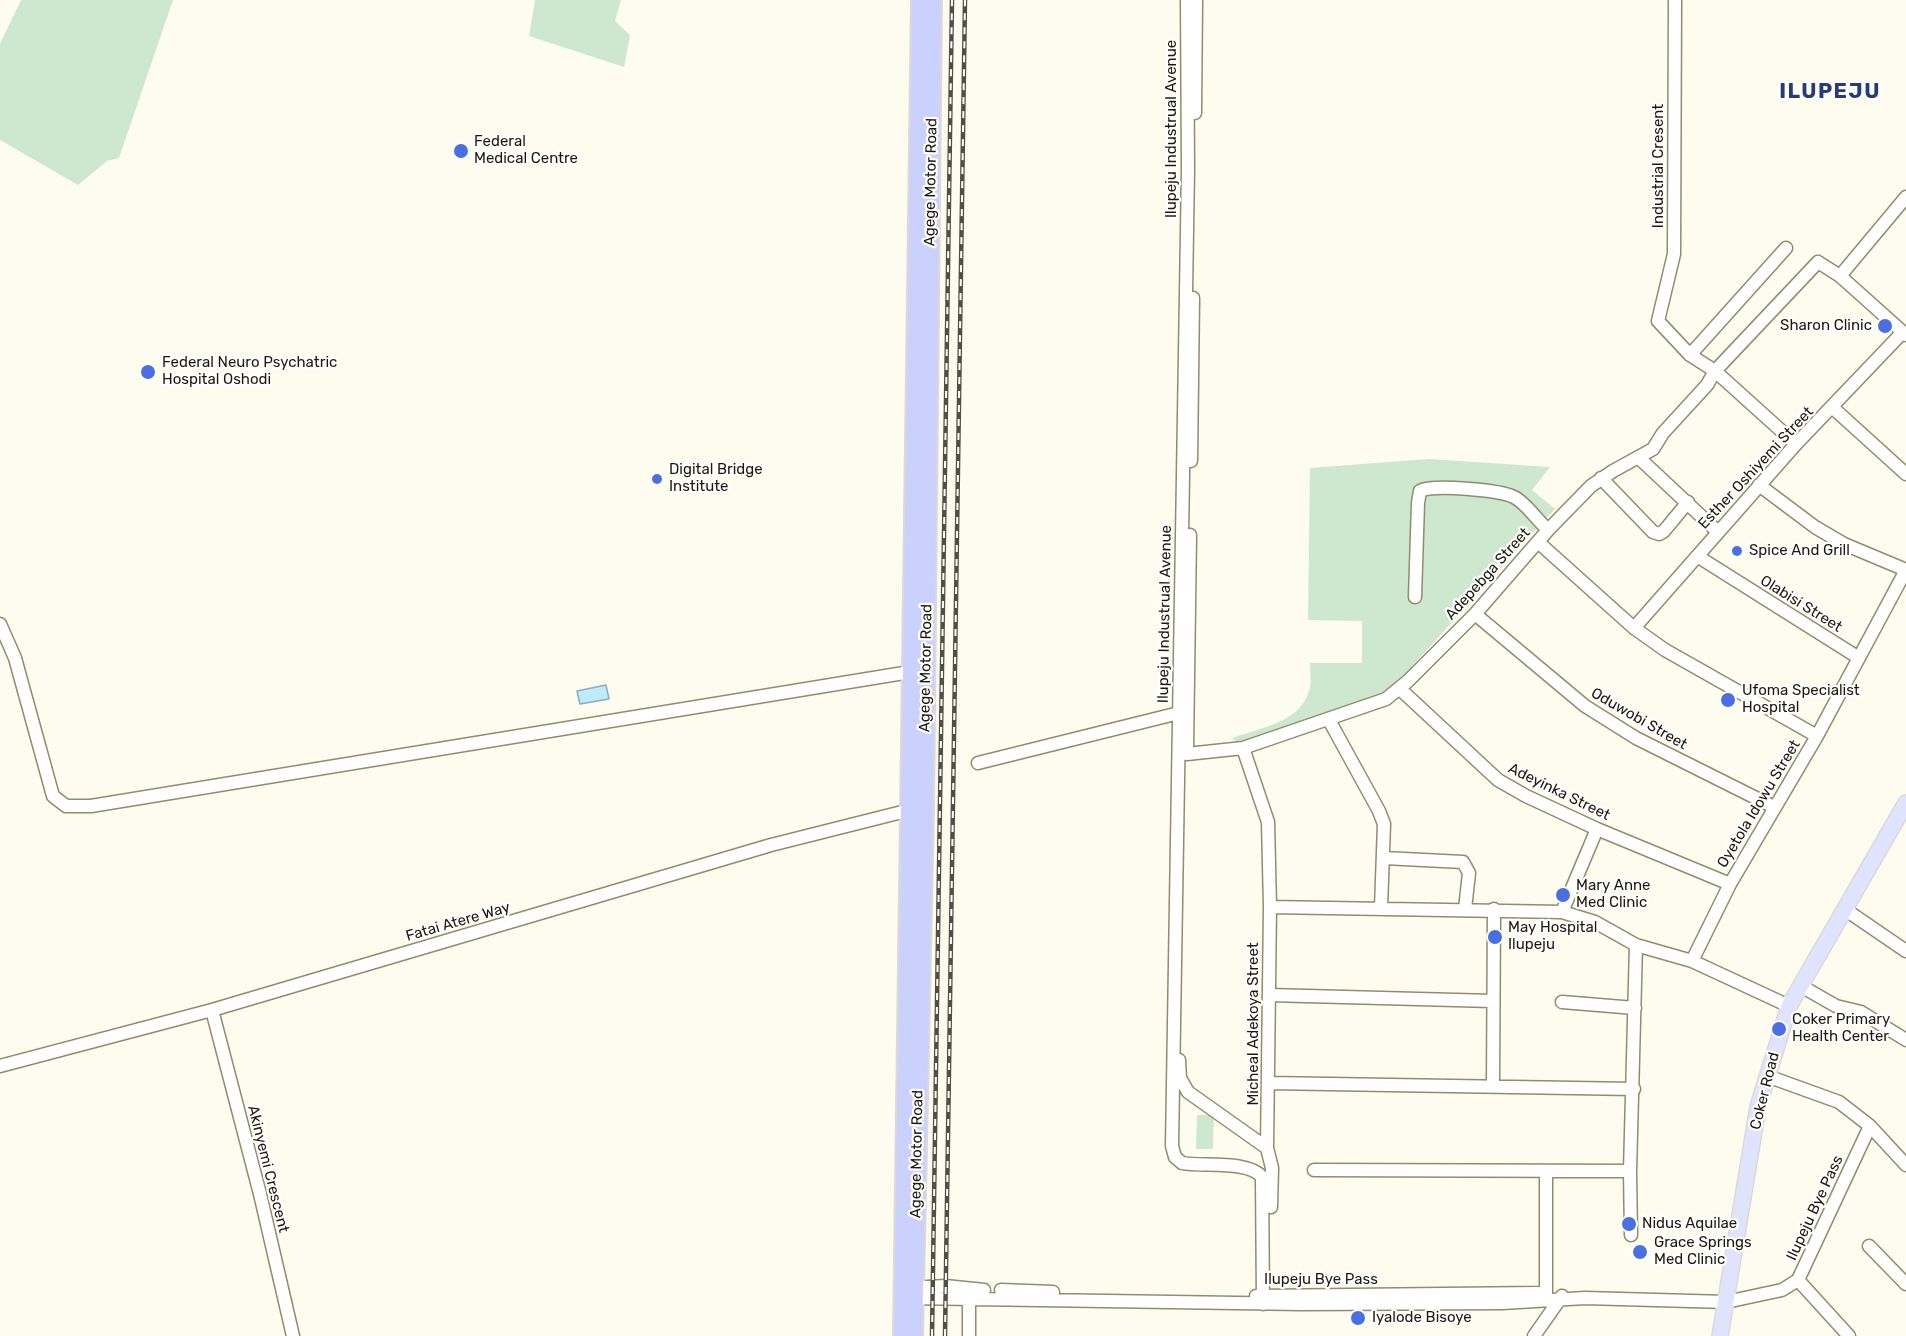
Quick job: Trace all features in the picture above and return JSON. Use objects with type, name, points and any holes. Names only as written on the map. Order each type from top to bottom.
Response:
[{"type":"highway","name":"Agege Motor Road","points":[[917,809],[910,672],[920,0]]},
{"type":"highway","name":"Agege Motor Road","points":[[914,1336],[909,1293],[933,0]]},
{"type":"highway","name":"Agege Motor Road","points":[[902,1336],[909,1293]]},
{"type":"main road","name":"Coker Road","points":[[1720,1336],[1732,1297],[1758,1107],[1789,1006],[1906,803]]},
{"type":"street","name":"Ilupeju Industrual Avenue","points":[[1187,0],[1188,170],[1172,1146],[1175,1157],[1182,1163],[1245,1166],[1255,1170],[1262,1177],[1268,1300]]},
{"type":"street","name":"Ilupeju Industrual Avenue","points":[[1196,0],[1187,754],[1179,926],[1177,1036],[1180,1078],[1188,1092],[1267,1148]]},
{"type":"street","name":"Industrial Cresent","points":[[1675,0],[1674,254],[1658,321],[1690,355]]},
{"type":"street","points":[[1904,206],[1840,276],[1904,333]]},
{"type":"street","points":[[1786,248],[1690,355],[1712,369],[1796,444]]},
{"type":"street","name":"Adepebga Street","points":[[1187,754],[1243,748],[1379,703],[1400,689],[1475,614],[1548,530],[1601,478],[1653,448],[1663,433],[1707,385],[1712,369],[1818,262],[1840,276]]},
{"type":"street","name":"Esther Oshiyemi Street","points":[[1634,628],[1717,531],[1796,444],[1904,333]]},
{"type":"street","points":[[1832,407],[1906,474]]},
{"type":"street","points":[[1638,457],[1717,531]]},
{"type":"street","points":[[1601,478],[1653,532],[1659,534],[1688,502]]},
{"type":"street","points":[[1760,485],[1815,527],[1844,544],[1906,570]]},
{"type":"street","points":[[1415,597],[1420,491],[1426,488],[1475,491],[1516,498],[1548,530]]},
{"type":"street","points":[[1538,542],[1634,628],[1699,671],[1817,736]]},
{"type":"street","name":"Olabisi Street","points":[[1697,556],[1859,658]]},
{"type":"street","name":"Oyetola Idowu Street","points":[[1692,961],[1730,884],[1817,736],[1906,570]]},
{"type":"street","name":"Oduwobi Street","points":[[1475,614],[1585,706],[1636,738],[1774,807]]},
{"type":"street","points":[[0,624],[15,658],[53,796],[66,806],[102,804],[910,672]]},
{"type":"street","name":"Adeyinka Street","points":[[1400,689],[1498,780],[1526,796],[1597,829],[1730,884]]},
{"type":"street","points":[[978,763],[1179,713]]},
{"type":"street","points":[[1329,720],[1384,824],[1381,908]]},
{"type":"street","name":"Micheal Adekoya Street","points":[[1243,748],[1268,822],[1270,907],[1267,1148],[1271,1157],[1272,1175],[1268,1300]]},
{"type":"street","name":"Fatai Atere Way","points":[[0,1066],[212,1010],[771,845],[917,809]]},
{"type":"street","points":[[1562,912],[1597,829]]},
{"type":"street","points":[[1384,858],[1463,862],[1469,873],[1465,909]]},
{"type":"street","points":[[1270,907],[1494,909],[1562,912],[1595,922],[1636,945],[1692,961],[1789,1006]]},
{"type":"street","points":[[1493,1086],[1494,909]]},
{"type":"street","points":[[1846,910],[1906,951]]},
{"type":"street","points":[[1631,1235],[1630,1171],[1634,1089],[1636,945]]},
{"type":"street","points":[[1801,986],[1836,1006],[1861,1012],[1906,1040]]},
{"type":"street","points":[[1269,995],[1493,1001]]},
{"type":"street","points":[[1562,1002],[1635,1008]]},
{"type":"street","name":"Akinyemi Crescent","points":[[212,1010],[260,1194],[293,1336]]},
{"type":"street","points":[[1767,1076],[1839,1102],[1870,1126],[1906,1165]]},
{"type":"street","points":[[1268,1083],[1634,1089]]},
{"type":"street","name":"Ilupeju Bye Pass","points":[[909,1293],[969,1297],[1502,1303],[1562,1296],[1732,1297],[1782,1290],[1798,1280],[1870,1126]]},
{"type":"street","points":[[1314,1170],[1630,1171]]},
{"type":"street","points":[[1546,1172],[1546,1293]]},
{"type":"street","points":[[1869,1246],[1906,1284]]},
{"type":"street","points":[[1798,1280],[1849,1336]]},
{"type":"street","name":"Ilupeju Bye Pass","points":[[909,1293],[945,1286],[1268,1300],[1546,1293],[1562,1296]]},
{"type":"street","points":[[1534,1336],[1562,1296]]},
{"type":"street","points":[[969,1297],[969,1336]]},
{"type":"green space","points":[[21,0],[173,0],[119,158],[107,161],[78,185],[0,140],[0,44]]},
{"type":"green space","points":[[535,0],[621,0],[615,21],[630,35],[624,67],[529,36]]},
{"type":"green space","points":[[1429,459],[1550,467],[1532,490],[1555,509],[1395,685],[1382,694],[1240,745],[1232,738],[1277,723],[1297,710],[1304,702],[1310,688],[1310,663],[1362,663],[1362,621],[1308,620],[1310,468]]},
{"type":"green space","points":[[1197,1115],[1214,1115],[1213,1149],[1196,1149]]},
{"type":"water","points":[[606,685],[609,699],[580,704],[577,691]]},
{"type":"railway","points":[[932,1336],[952,0]]},
{"type":"railway","points":[[945,1336],[965,0]]},
{"type":"place","name":"Federal Medical Centre","points":[[461,151]]},
{"type":"place","name":"Sharon Clinic","points":[[1885,326]]},
{"type":"place","name":"Federal Neuro Psychatric Hospital Oshodi","points":[[148,372]]},
{"type":"place","name":"Digital Bridge Institute","points":[[657,479]]},
{"type":"place","name":"Spice And Grill","points":[[1737,551]]},
{"type":"place","name":"Ufoma Specialist Hospital","points":[[1728,700]]},
{"type":"place","name":"Mary Anne Med Clinic","points":[[1563,895]]},
{"type":"place","name":"May Hospital Ilupeju","points":[[1495,937]]},
{"type":"place","name":"Coker Primary Health Center","points":[[1779,1029]]},
{"type":"place","name":"Nidus Aquilae","points":[[1629,1224]]},
{"type":"place","name":"Grace Springs Med Clinic","points":[[1640,1252]]},
{"type":"place","name":"Iyalode Bisoye","points":[[1358,1318]]},
{"type":"district","name":"ILUPEJU","points":[[1830,92]]}]
